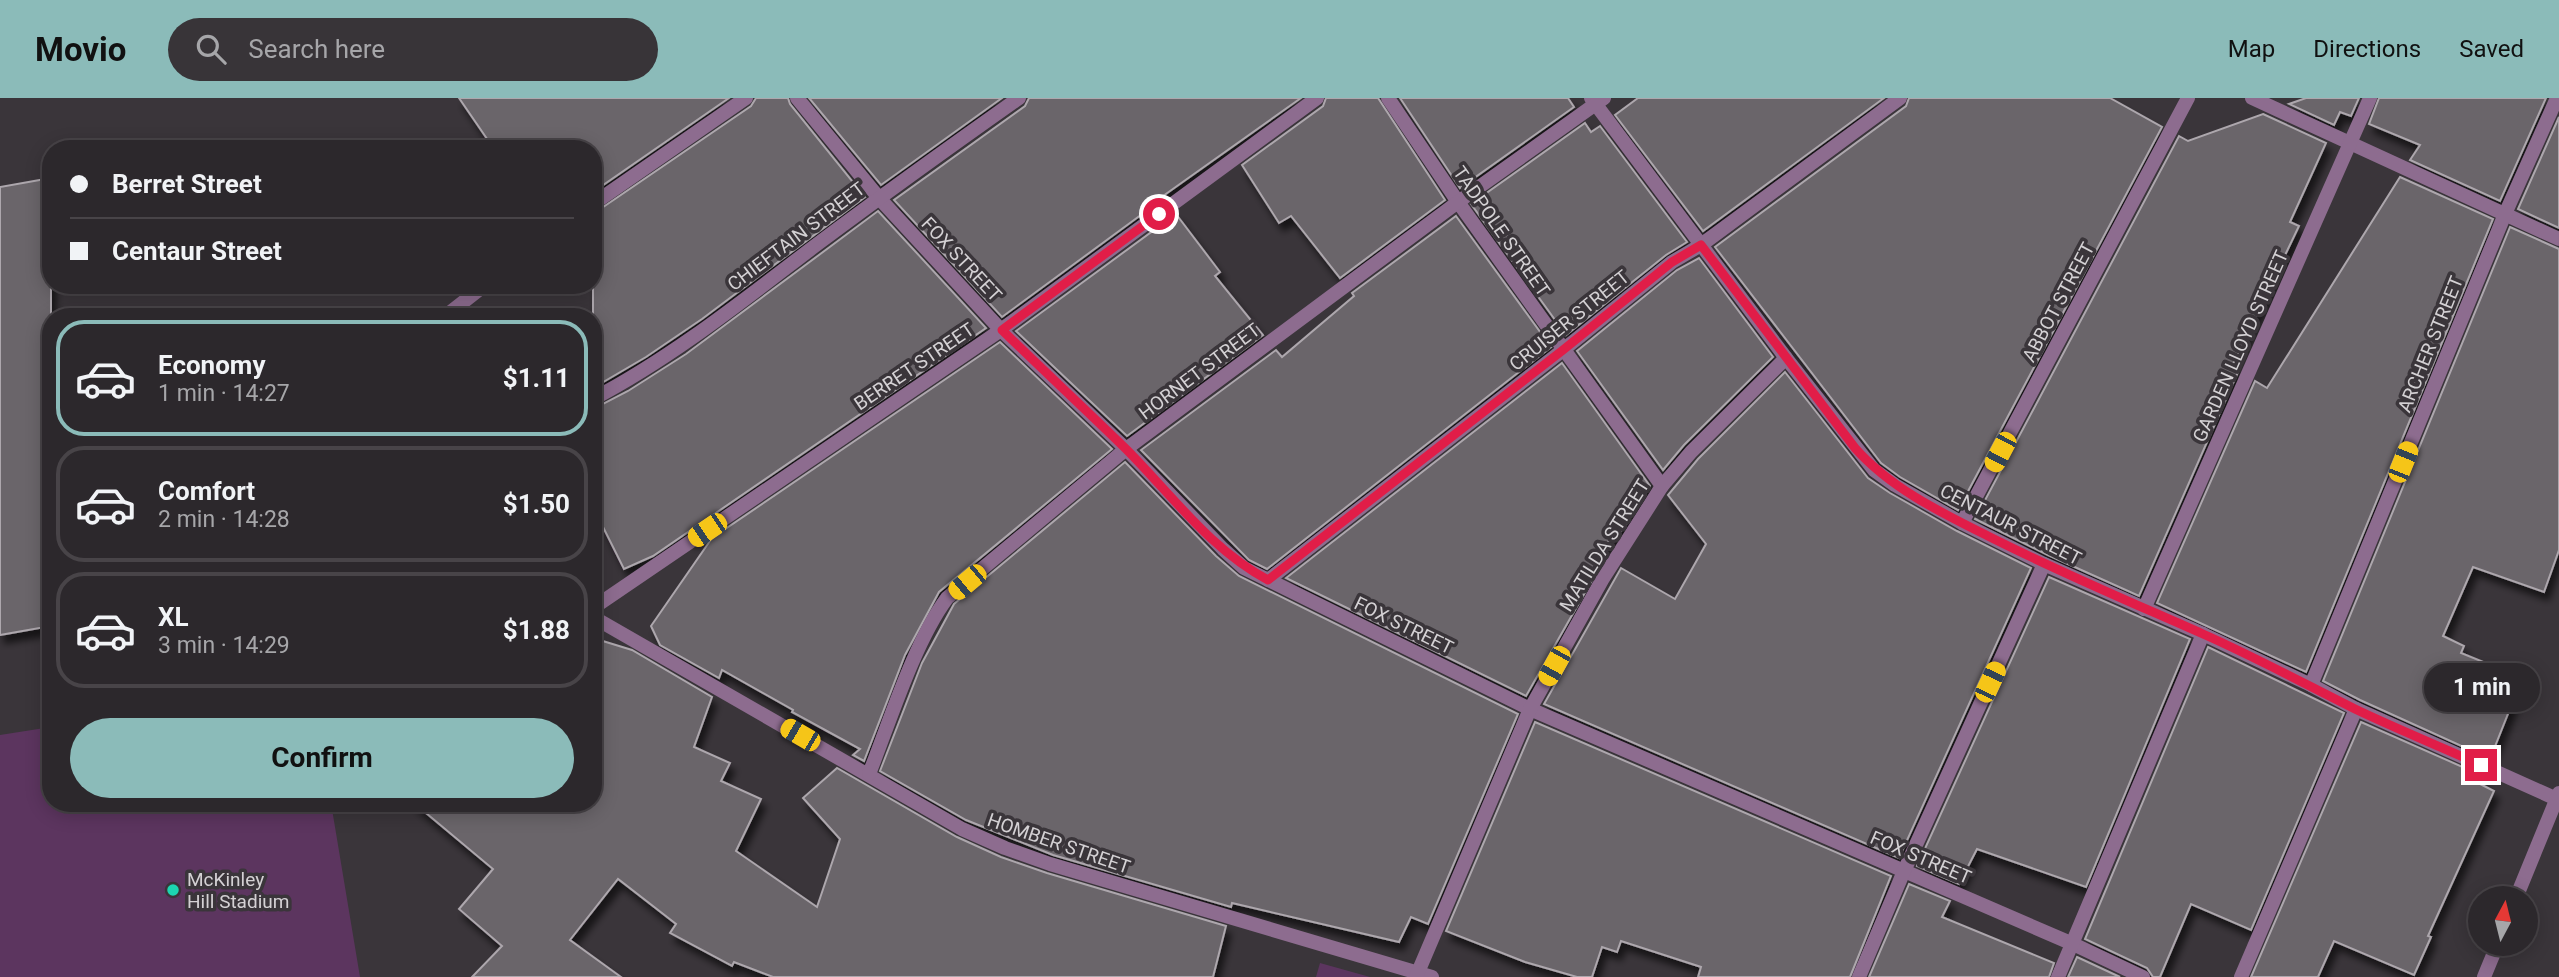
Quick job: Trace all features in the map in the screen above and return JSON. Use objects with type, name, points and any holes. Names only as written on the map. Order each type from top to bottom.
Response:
[{"type":"street","points":[[602,198],[746,98]]},
{"type":"street","name":"FOX STREET","points":[[797,98],[879,198],[1002,330],[1126,449],[1244,568],[1530,709],[2073,944],[2143,977]]},
{"type":"street","name":"CHIEFTAIN STREET","points":[[602,394],[637,375],[728,312],[879,198],[1019,98]]},
{"type":"street","name":"BERRET STREET","points":[[602,602],[1002,330],[1317,98]]},
{"type":"street","name":"TADPOLE STREET","points":[[1388,98],[1458,202],[1662,486]]},
{"type":"street","name":"CRUISER STREET","points":[[1268,580],[1672,262],[1701,245],[1900,98]]},
{"type":"street","name":"ABBOT STREET","points":[[1962,523],[2188,98]]},
{"type":"street","points":[[2252,98],[2559,239]]},
{"type":"street","name":"GARDEN LLOYD STREET","points":[[2144,610],[2370,98]]},
{"type":"street","name":"ARCHER STREET","points":[[2311,685],[2505,214],[2557,98]]},
{"type":"street","name":"HORNET STREET","points":[[869,774],[912,666],[938,610],[947,598],[1126,449],[1597,100]]},
{"type":"street","name":"CENTAUR STREET","points":[[1597,100],[1701,245],[1874,470],[1962,523],[2044,564],[2203,634],[2356,709],[2558,797]]},
{"type":"street","points":[[456,308],[474,294]]},
{"type":"street","name":"MATILDA STREET","points":[[1416,975],[1530,709],[1602,580],[1662,486],[1691,452],[1786,358]]},
{"type":"street","points":[[1859,977],[1904,871],[2044,564]]},
{"type":"street","name":"HOMBER STREET","points":[[602,622],[962,829],[1005,848],[1416,975],[1432,977]]},
{"type":"street","points":[[2059,977],[2203,634]]},
{"type":"street","points":[[2241,977],[2356,709]]},
{"type":"street","points":[[2521,886],[2558,797]]},
{"type":"street","points":[[2484,977],[2493,956]]},
{"type":"shaded area","name":"McKinley Hill Stadium","points":[[42,728],[42,812],[332,812],[360,977],[0,977],[0,735]]},
{"type":"shaded area","points":[[1320,963],[1370,977],[1316,977]]},
{"type":"building","points":[[459,98],[729,98],[602,186],[602,140],[488,140]]},
{"type":"building","points":[[756,98],[788,98],[790,104],[865,197],[702,319],[602,383],[602,308],[593,308],[593,294],[602,294],[602,208],[751,106]]},
{"type":"building","points":[[809,98],[1002,98],[881,185]]},
{"type":"building","points":[[1029,98],[1301,98],[1163,196],[1164,198],[1002,317],[894,200],[1025,106]]},
{"type":"building","points":[[1326,98],[1378,98],[1445,200],[1340,278],[1291,216],[1279,223],[1242,165],[1323,106]]},
{"type":"building","points":[[1400,98],[1568,98],[1574,107],[1460,188]]},
{"type":"building","points":[[1638,98],[1884,98],[1703,231],[1615,115]]},
{"type":"building","points":[[1909,98],[2110,98],[2162,127],[1958,510],[1881,463],[1715,247],[1906,106]]},
{"type":"building","points":[[2306,98],[2359,98],[2351,116],[2340,112],[2334,125],[2289,104]]},
{"type":"building","points":[[2379,98],[2546,98],[2500,201],[2410,160],[2420,145],[2369,124]]},
{"type":"building","points":[[2263,114],[2326,143],[2290,222],[2299,226],[2231,368],[2238,372],[2139,596],[1975,519],[2179,136],[2188,141]]},
{"type":"building","points":[[2559,117],[2559,228],[2518,209]]},
{"type":"building","points":[[1585,123],[1591,132],[1600,126],[1687,242],[1666,255],[1566,335],[1471,204]]},
{"type":"building","points":[[2400,177],[2493,219],[2306,672],[2157,603],[2255,381],[2267,388]]},
{"type":"building","points":[[42,180],[42,294],[51,294],[51,308],[42,308],[42,628],[0,635],[0,187]]},
{"type":"building","points":[[878,211],[986,328],[653,556],[624,569],[602,525],[602,404],[686,354]]},
{"type":"building","points":[[1176,214],[1220,272],[1215,276],[1263,335],[1127,436],[1016,331]]},
{"type":"building","points":[[1456,216],[1551,347],[1267,569],[1249,560],[1141,450],[1276,350],[1282,357],[1354,296],[1352,293]]},
{"type":"building","points":[[2510,227],[2559,249],[2559,550],[2544,592],[2473,567],[2443,636],[2464,646],[2461,653],[2486,663],[2482,671],[2519,686],[2490,759],[2323,681]]},
{"type":"building","points":[[1699,258],[1773,357],[1684,445],[1663,470],[1577,351],[1677,270]]},
{"type":"building","points":[[1000,342],[1112,449],[939,592],[905,655],[864,761],[853,755],[860,749],[792,712],[793,710],[722,670],[719,678],[660,645],[651,626],[712,538]]},
{"type":"building","points":[[1562,363],[1650,486],[1623,529],[1595,553],[1604,559],[1526,696],[1286,578]]},
{"type":"building","points":[[1785,372],[1868,478],[1957,531],[2031,568],[1899,858],[1544,704],[1621,568],[1675,599],[1706,544],[1668,495],[1698,459]]},
{"type":"building","points":[[1125,462],[1216,556],[1239,576],[1518,714],[1428,924],[1411,917],[1399,942],[1232,903],[1231,907],[1053,855],[966,820],[880,771],[922,663],[954,604]]},
{"type":"building","points":[[2049,577],[2190,639],[2086,887],[1977,849],[1959,884],[1917,866]]},
{"type":"building","points":[[602,641],[632,650],[712,697],[694,747],[730,763],[721,781],[761,799],[736,851],[817,907],[840,839],[803,798],[837,768],[957,837],[1001,857],[1226,926],[1213,977],[773,977],[734,962],[732,966],[670,933],[676,924],[618,879],[570,940],[621,977],[472,977],[502,946],[459,909],[493,869],[425,812],[602,812]]},
{"type":"building","points":[[2208,647],[2344,713],[2251,930],[2191,904],[2160,977],[2153,977],[2147,968],[2085,939]]},
{"type":"building","points":[[1535,722],[1891,876],[1850,977],[1698,977],[1701,967],[1621,941],[1617,952],[1602,947],[1592,977],[1577,977],[1525,962],[1446,931]]},
{"type":"building","points":[[2361,722],[2483,776],[2480,784],[2494,791],[2428,936],[2431,937],[2414,975],[2334,941],[2318,977],[2251,977]]},
{"type":"building","points":[[1909,884],[1950,901],[1942,917],[2054,963],[2049,977],[1869,977]]},
{"type":"building","points":[[2077,957],[2120,977],[2068,977]]},
{"type":"place","name":"McKinley Hill Stadium","points":[[173,890]]},
{"type":"route","points":[[1159,214],[1002,330],[1126,449],[1223,549],[1244,568],[1268,580],[1672,262],[1701,245],[1855,448],[1874,470],[1895,485],[1962,523],[2044,564],[2203,634],[2356,709],[2481,765]]}]
